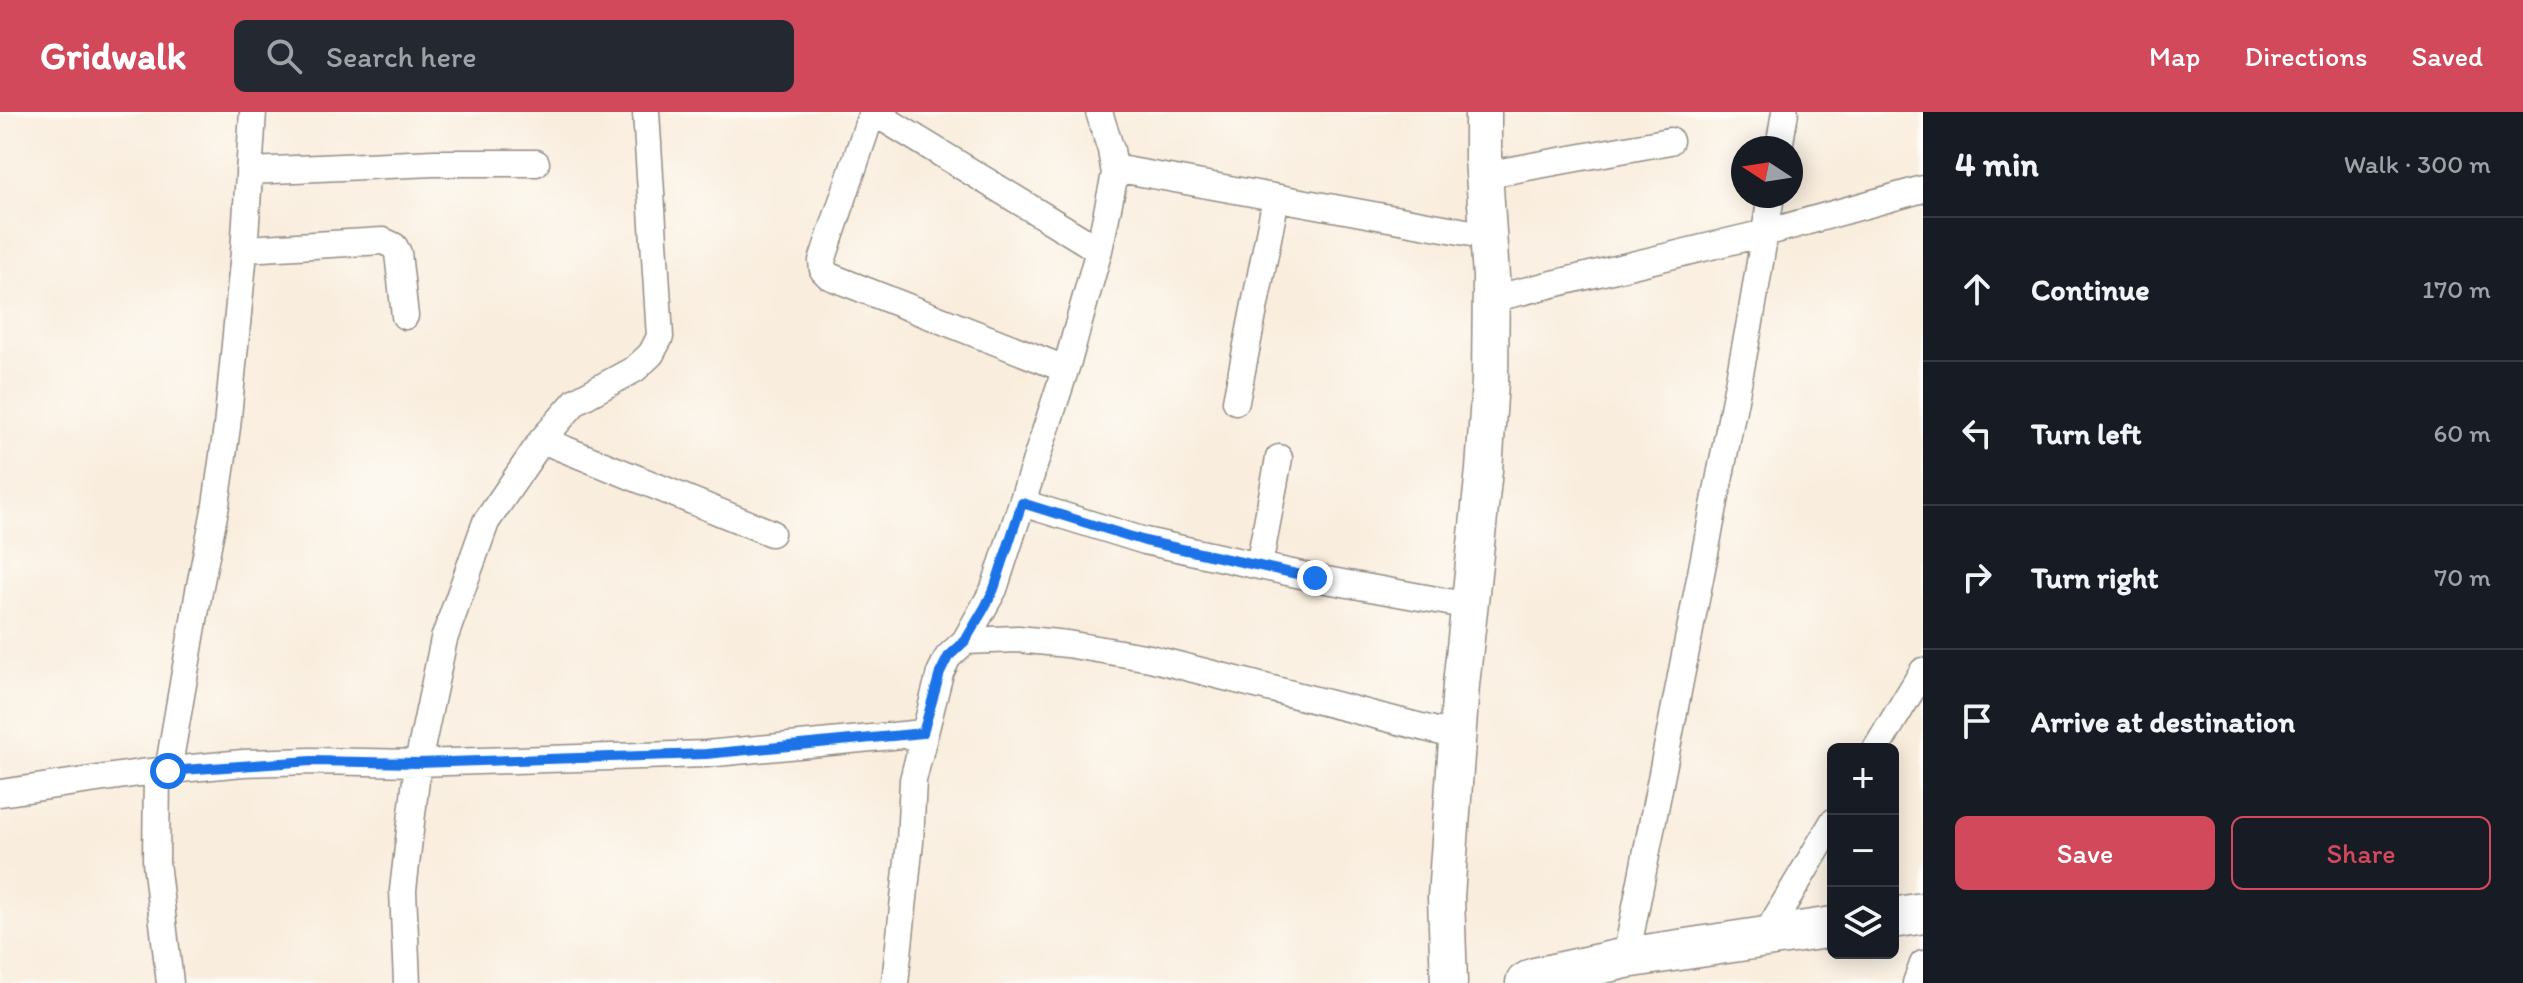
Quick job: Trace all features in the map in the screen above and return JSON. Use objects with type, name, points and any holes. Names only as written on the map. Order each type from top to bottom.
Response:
[{"type":"main road","points":[[1449,983],[1446,897],[1457,736],[1485,455],[1491,299],[1483,112]]},
{"type":"main road","points":[[1899,917],[1923,913]]},
{"type":"main road","points":[[1526,983],[1535,978],[1626,958],[1827,928]]},
{"type":"street","points":[[170,983],[156,862],[163,771],[216,505],[244,249],[253,112]]},
{"type":"street","points":[[407,983],[403,890],[418,763],[444,639],[486,522],[542,440],[576,401],[635,369],[651,354],[660,337],[646,112]]},
{"type":"street","points":[[1065,369],[829,276],[823,270],[822,261],[872,112],[1099,250]]},
{"type":"street","points":[[895,983],[910,842],[913,780],[923,733],[940,673],[948,657],[965,641],[994,589],[1065,369],[1099,250],[1115,174],[1099,112]]},
{"type":"street","points":[[1781,136],[1785,112]]},
{"type":"street","points":[[1484,175],[1670,141]]},
{"type":"street","points":[[249,171],[434,163],[536,163]]},
{"type":"street","points":[[1114,168],[1488,236]]},
{"type":"street","points":[[1491,299],[1765,233],[1923,189]]},
{"type":"street","points":[[1236,401],[1276,198]]},
{"type":"street","points":[[1626,958],[1750,322],[1769,208]]},
{"type":"street","points":[[244,249],[383,241],[394,246],[398,253],[405,316]]},
{"type":"street","points":[[542,440],[771,533]]},
{"type":"street","points":[[1259,566],[1279,458]]},
{"type":"street","points":[[1022,503],[1145,541],[1470,606]]},
{"type":"street","points":[[965,641],[1018,639],[1150,658],[1457,736]]},
{"type":"street","points":[[1880,743],[1923,671]]},
{"type":"street","points":[[0,793],[163,771],[311,761],[418,763],[706,754],[923,733]]},
{"type":"street","points":[[1764,938],[1827,832]]},
{"type":"street","points":[[1916,983],[1923,964]]},
{"type":"route","points":[[168,771],[243,763],[418,763],[706,754],[923,733],[940,673],[948,657],[965,641],[994,589],[1022,503],[1145,541],[1315,578]]}]
